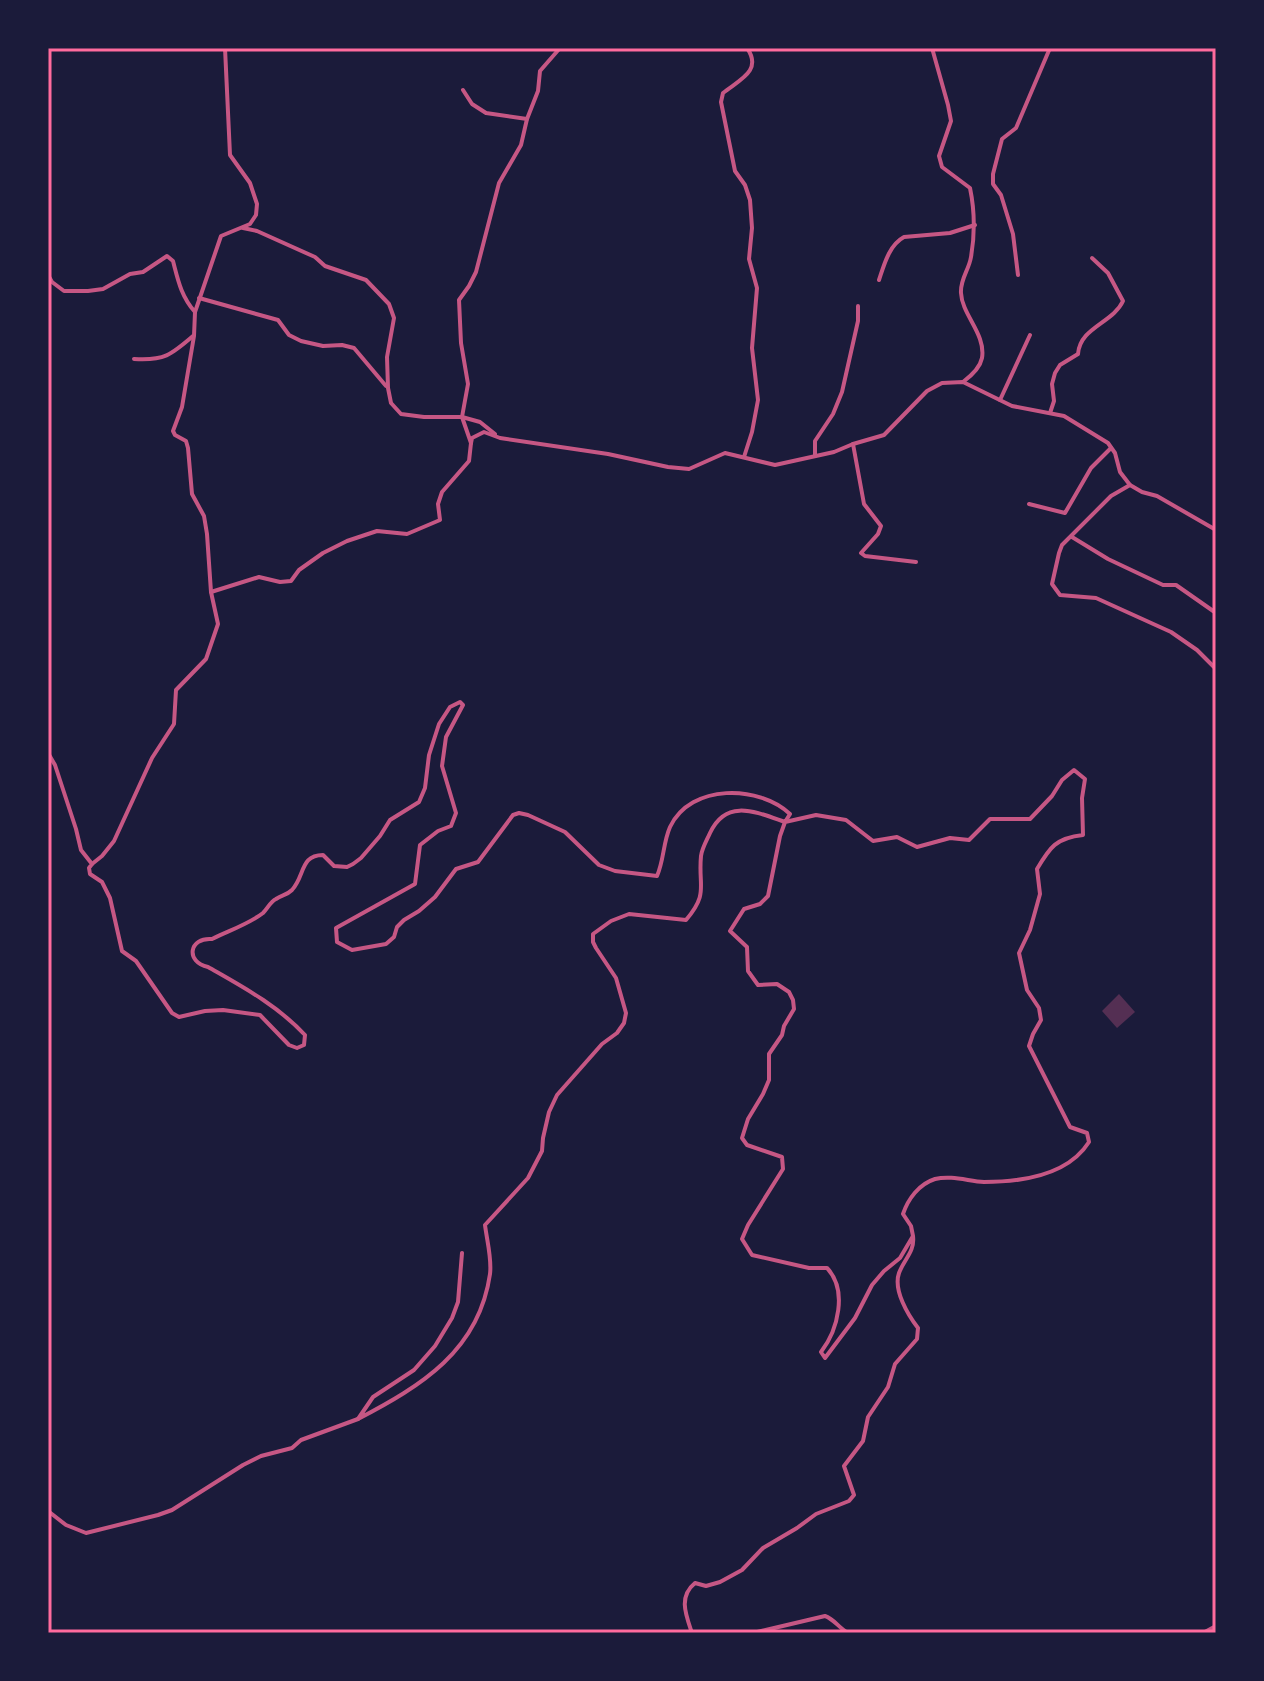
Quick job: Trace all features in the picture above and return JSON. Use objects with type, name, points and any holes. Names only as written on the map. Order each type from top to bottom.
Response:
[{"type":"street","points":[[225,48],[230,155],[250,183],[257,204],[256,215],[253,222],[221,236],[195,312],[182,407],[173,431],[186,441],[192,494],[204,516],[211,592],[218,624],[206,659],[176,690],[174,724],[152,758],[114,841],[89,868],[90,874],[102,882],[110,898],[122,951],[136,961],[172,1013],[179,1017],[223,1010],[260,1015],[289,1045],[297,1048],[304,1045],[305,1035],[290,1019],[273,1005],[208,967],[199,965],[193,957],[193,948],[203,939],[212,939],[238,927],[264,912],[276,898],[289,894],[298,884],[308,858],[323,855],[334,866],[347,867],[361,858],[390,820],[419,802],[439,724],[454,704],[460,702],[463,705],[446,737],[442,766],[456,813],[454,820],[451,826],[438,831],[420,845],[415,884],[336,928],[337,942],[352,950],[386,944],[404,920],[435,897],[456,869],[478,862],[513,815],[528,815],[565,832],[599,865],[615,871],[657,876],[671,826],[680,813],[699,799],[718,793],[779,803],[790,814],[780,836],[768,896],[760,904],[744,909],[730,931],[747,947],[748,971],[758,985],[777,984],[789,992],[794,1009],[769,1054],[769,1080],[748,1119],[742,1138],[747,1145],[782,1157],[783,1169],[742,1239],[752,1255],[809,1268],[827,1268],[832,1274],[839,1297],[838,1313],[821,1352],[825,1358],[855,1318],[872,1285],[900,1258],[913,1236]]},
{"type":"street","points":[[471,443],[462,417],[468,384],[461,343],[459,300],[476,272],[499,183],[521,145],[538,91],[540,71],[560,48]]},
{"type":"street","points":[[744,457],[758,400],[752,348],[757,288],[749,259],[752,228],[750,200],[745,185],[735,171],[721,102],[723,93],[742,81],[752,66],[752,57],[747,48]]},
{"type":"street","points":[[925,48],[933,57]]},
{"type":"street","points":[[932,48],[951,121],[939,156],[942,167],[970,188],[975,225],[971,258],[960,291],[964,309],[977,334],[982,361],[963,382]]},
{"type":"street","points":[[1018,275],[1013,234],[1001,195],[993,184],[993,174],[1002,139],[1016,128],[1050,48]]},
{"type":"street","points":[[463,90],[472,104],[486,113],[527,119]]},
{"type":"street","points":[[879,280],[899,239],[950,233],[975,225]]},
{"type":"street","points":[[241,228],[257,231],[315,257],[325,266],[366,280],[389,304],[394,318],[387,357],[388,388],[391,403],[401,414],[462,417],[480,422],[500,438]]},
{"type":"street","points":[[48,275],[64,291],[103,289],[130,274],[143,272],[167,256],[173,261],[186,302],[195,312]]},
{"type":"street","points":[[1050,413],[1054,401],[1052,384],[1060,365],[1078,354],[1083,338],[1123,305],[1108,273],[1092,258]]},
{"type":"street","points":[[199,298],[278,320],[289,335],[301,341],[354,348],[388,388]]},
{"type":"street","points":[[815,456],[815,441],[833,414],[842,392],[858,321],[858,306]]},
{"type":"street","points":[[1000,400],[1030,335]]},
{"type":"street","points":[[134,359],[154,360],[166,356],[194,336]]},
{"type":"street","points":[[211,592],[259,577],[291,581],[299,570],[347,541],[377,531],[407,534],[440,520],[438,504],[442,492],[469,461],[472,438],[484,432],[500,438],[608,454],[668,467],[689,469],[725,453],[775,465],[834,452],[884,435],[927,391],[942,383],[963,382],[1012,406],[1064,416],[1108,443],[1120,472],[1130,485],[1157,496],[1216,530]]},
{"type":"street","points":[[853,444],[864,504],[881,526],[861,553],[916,562]]},
{"type":"street","points":[[1029,504],[1065,513],[1091,468],[1111,448]]},
{"type":"street","points":[[1130,485],[1111,496],[1062,545],[1052,584],[1060,595],[1096,598],[1171,632],[1197,650],[1214,667]]},
{"type":"street","points":[[1072,537],[1108,559],[1163,585],[1176,585],[1216,613]]},
{"type":"street","points":[[48,753],[55,765],[81,850],[92,864]]},
{"type":"street","points":[[48,1511],[66,1525],[86,1533],[172,1510],[261,1456],[292,1448],[301,1440],[358,1419],[422,1383],[447,1361],[475,1324],[485,1295],[490,1271],[485,1225],[528,1178],[542,1151],[549,1112],[557,1095],[624,1023],[626,1013],[616,978],[596,948],[593,934],[611,921],[629,914],[686,920],[697,906],[702,889],[701,853],[724,814],[741,809],[785,822],[816,815],[846,820],[873,841],[897,837],[917,847],[950,838],[969,840],[990,819],[1030,819],[1074,770],[1085,779],[1083,835],[1071,836],[1051,847],[1037,869],[1040,894],[1030,930],[1019,953],[1027,990],[1039,1008],[1041,1020],[1029,1046],[1070,1127],[1087,1133],[1089,1142],[1082,1153],[1038,1176],[985,1182],[933,1179],[913,1194],[903,1214],[911,1226],[914,1245],[898,1275],[898,1285],[906,1312],[918,1328],[917,1339],[895,1364],[888,1387],[868,1417],[863,1441],[844,1466],[854,1495],[849,1501],[816,1514],[763,1548],[742,1570],[720,1582],[706,1586],[695,1583],[687,1589],[684,1599],[692,1633]]},
{"type":"street","points":[[358,1419],[373,1397],[414,1370],[435,1346],[458,1302],[462,1253]]},
{"type":"street","points":[[753,1633],[825,1616],[848,1633]]},
{"type":"street","points":[[1203,1633],[1216,1626]]},
{"type":"building","points":[[1119,994],[1135,1012],[1117,1028],[1102,1011]]}]
